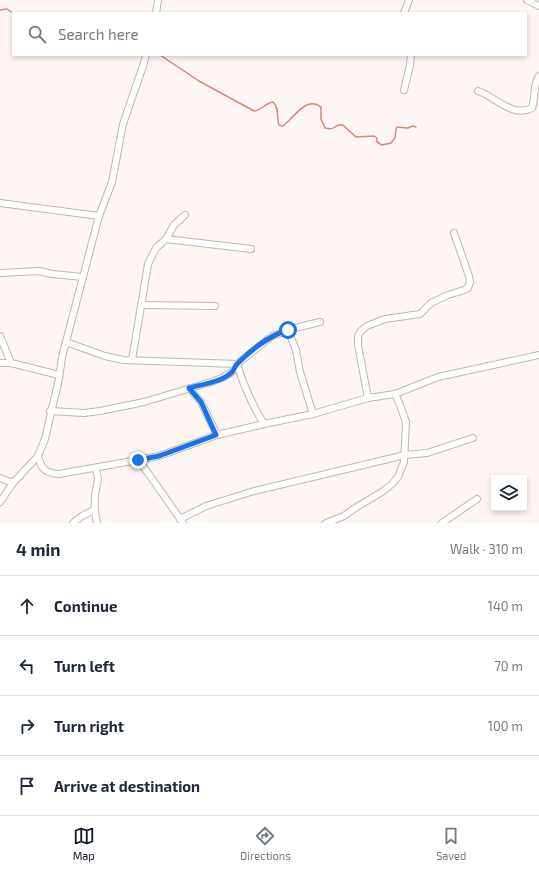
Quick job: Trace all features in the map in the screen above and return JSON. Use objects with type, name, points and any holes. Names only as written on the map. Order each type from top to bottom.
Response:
[{"type":"street","points":[[156,12],[158,0]]},
{"type":"street","points":[[404,12],[409,0]]},
{"type":"street","points":[[527,0],[539,6]]},
{"type":"street","points":[[0,502],[13,483],[38,456],[45,439],[62,357],[99,216],[112,182],[123,124],[146,56]]},
{"type":"street","points":[[404,90],[411,56]]},
{"type":"street","points":[[478,91],[490,96],[515,111],[526,111],[532,108],[535,101],[535,82],[539,76]]},
{"type":"street","points":[[0,203],[99,216]]},
{"type":"street","points":[[132,360],[148,264],[156,248],[166,239],[174,225],[185,215]]},
{"type":"street","points":[[368,398],[358,344],[358,336],[361,331],[367,326],[386,319],[420,314],[431,304],[448,295],[468,288],[470,282],[469,276],[454,233]]},
{"type":"street","points":[[166,239],[251,249]]},
{"type":"street","points":[[0,273],[39,271],[83,277]]},
{"type":"street","points":[[141,305],[215,306]]},
{"type":"street","points":[[50,411],[84,413],[100,411],[144,402],[222,378],[232,372],[237,364],[272,336],[288,330],[320,322]]},
{"type":"street","points":[[288,330],[296,350],[300,372],[313,414]]},
{"type":"street","points":[[0,336],[11,363]]},
{"type":"street","points":[[66,342],[105,356],[123,360],[237,364]]},
{"type":"street","points":[[38,456],[40,466],[53,474],[70,473],[159,456],[216,435],[313,414],[368,398],[395,394],[438,378],[539,355]]},
{"type":"street","points":[[0,363],[11,363],[59,375]]},
{"type":"street","points":[[237,364],[252,406],[264,424]]},
{"type":"street","points":[[189,388],[201,402],[216,435]]},
{"type":"street","points":[[326,523],[344,516],[382,492],[392,484],[402,470],[405,455],[406,422],[395,394]]},
{"type":"street","points":[[138,460],[181,521],[206,506],[260,489],[405,455],[426,453],[473,438]]},
{"type":"street","points":[[94,468],[99,478],[95,495],[94,510],[97,523]]},
{"type":"street","points":[[0,478],[13,483]]},
{"type":"street","points":[[442,523],[477,499]]},
{"type":"street","points":[[73,523],[82,516],[94,510]]},
{"type":"street","points":[[344,516],[348,523]]},
{"type":"waterway","points":[[0,10],[7,9],[12,12]]},
{"type":"waterway","points":[[162,56],[199,81],[254,111],[273,102],[277,110],[279,125],[283,126],[305,106],[315,104],[321,107],[321,119],[325,128],[331,129],[338,125],[343,125],[356,137],[374,136],[377,138],[377,142],[382,145],[391,143],[395,138],[397,127],[416,127]]},
{"type":"route","points":[[138,460],[159,456],[184,448],[216,435],[201,402],[189,388],[222,378],[232,372],[237,364],[265,341],[278,333],[288,330]]}]
